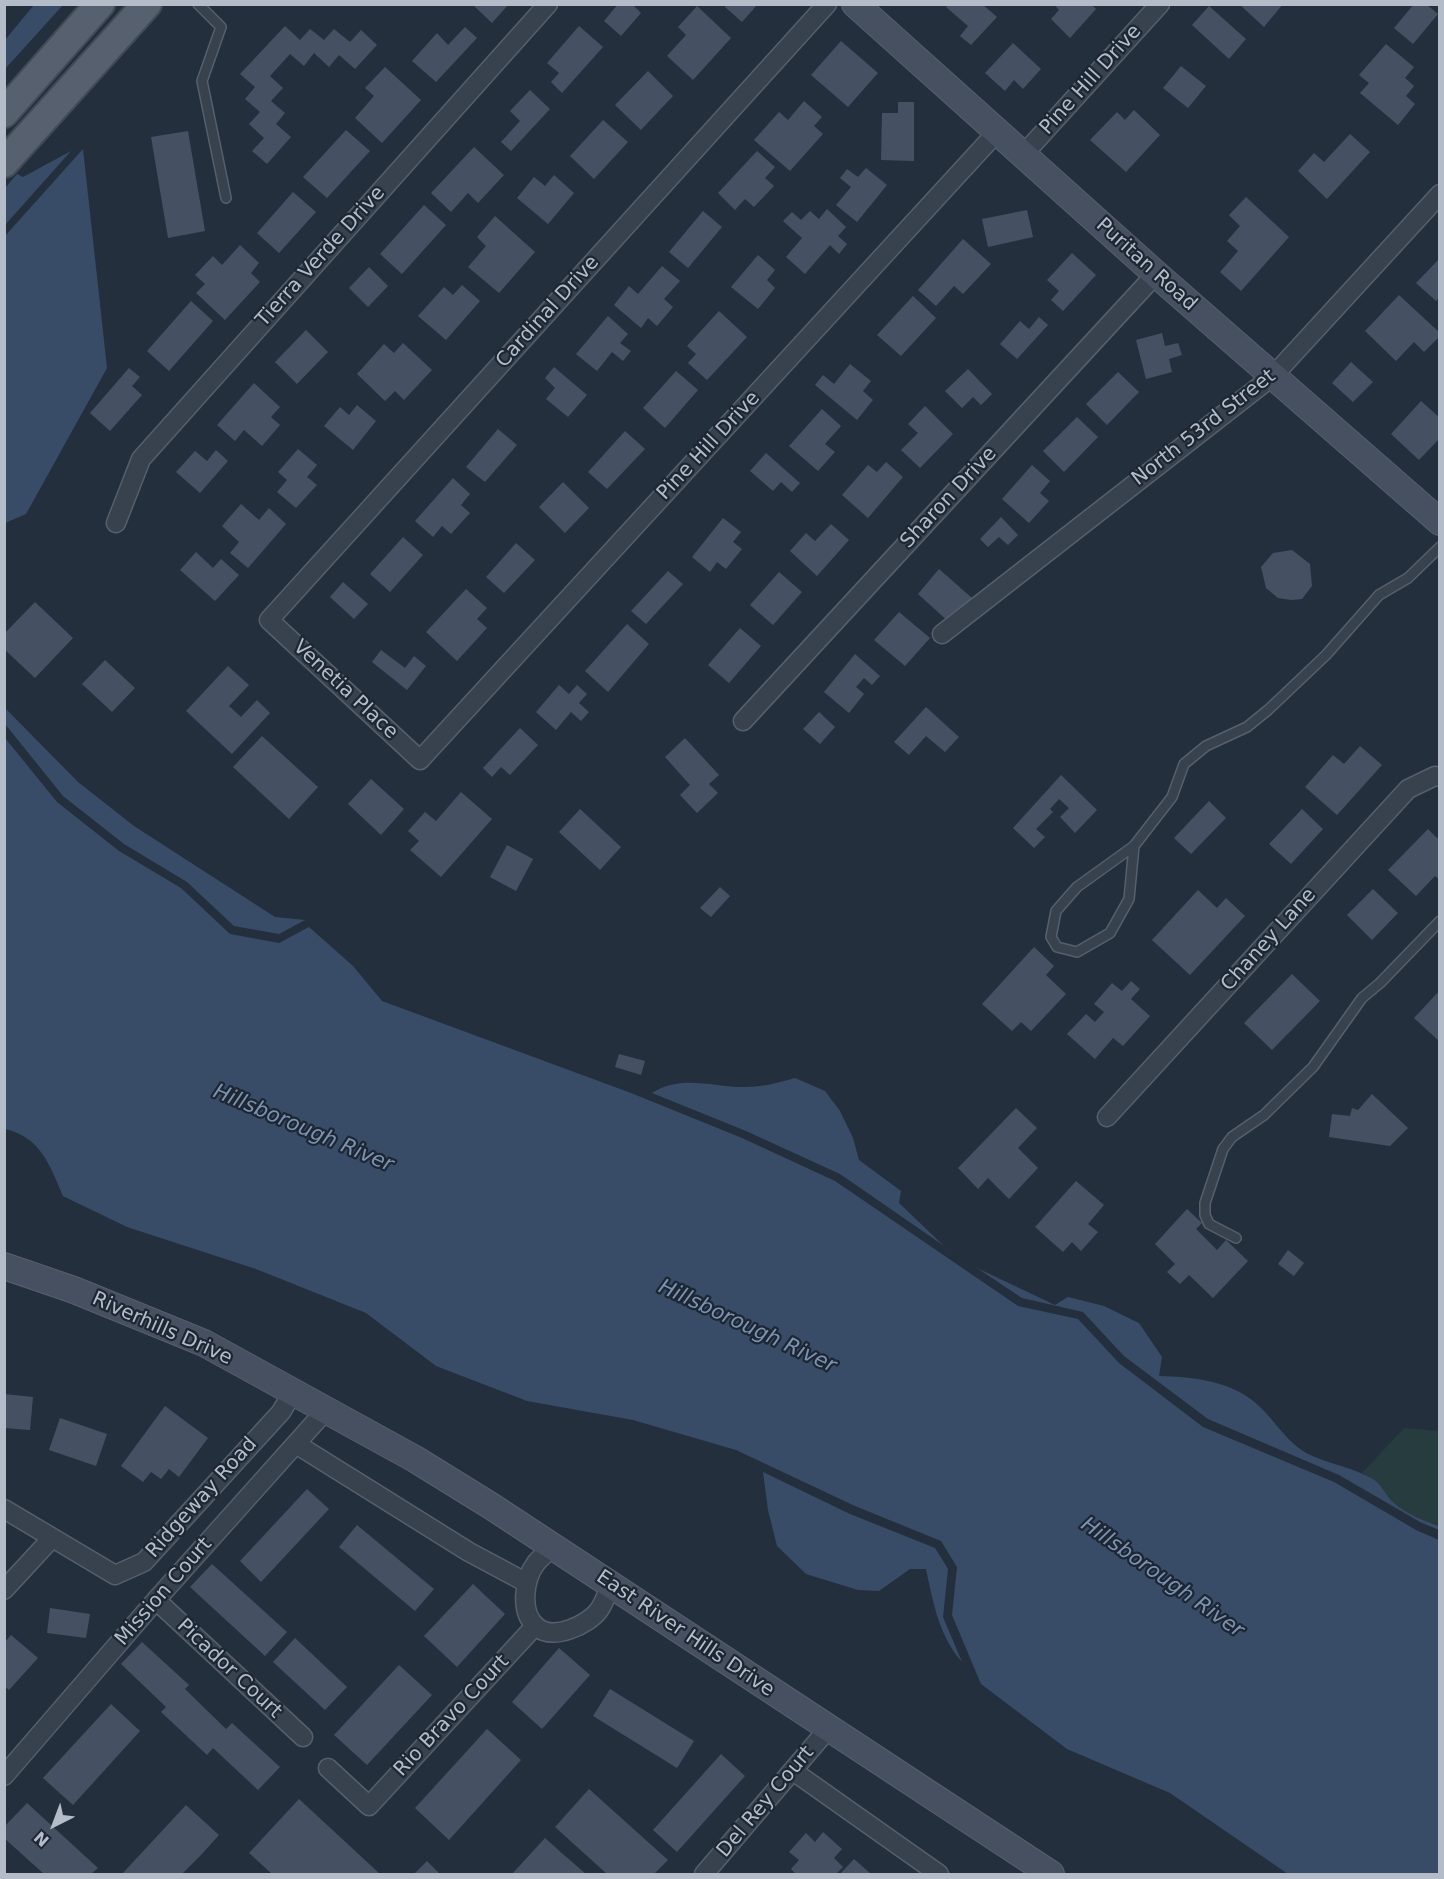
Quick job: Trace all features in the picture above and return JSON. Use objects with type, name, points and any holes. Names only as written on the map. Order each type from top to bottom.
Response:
[{"type":"main road","points":[[4,113],[100,4]]},
{"type":"main road","points":[[4,163],[147,4]]},
{"type":"street","name":"Tierra Verde Drive","points":[[116,523],[141,459],[548,4]]},
{"type":"street","name":"Cardinal Drive","points":[[269,620],[827,4]]},
{"type":"street","name":"Puritan Road","points":[[855,4],[1156,274],[1273,376],[1436,512]]},
{"type":"street","name":"Pine Hill Drive","points":[[1023,155],[1160,4]]},
{"type":"street","name":"Pine Hill Drive","points":[[420,760],[997,132]]},
{"type":"street","name":"North 53rd Street","points":[[942,634],[1273,376],[1440,194]]},
{"type":"street","name":"Sharon Drive","points":[[743,721],[1156,274]]},
{"type":"street","name":"Venetia Place","points":[[269,620],[420,760]]},
{"type":"street","name":"Chaney Lane","points":[[1107,1117],[1408,789],[1435,776],[1440,777]]},
{"type":"street","name":"Riverhills Drive","points":[[4,1266],[74,1290],[204,1343],[311,1402]]},
{"type":"street","name":"Mission Court","points":[[4,1776],[156,1600],[296,1444],[311,1402]]},
{"type":"street","name":"Ridgeway Road","points":[[4,1509],[115,1575],[144,1562],[281,1412],[311,1402]]},
{"type":"street","name":"East River Hills Drive","points":[[311,1402],[415,1459],[553,1546],[1051,1875]]},
{"type":"street","points":[[296,1444],[469,1552],[527,1583]]},
{"type":"street","points":[[4,1590],[52,1538]]},
{"type":"street","points":[[553,1546],[535,1564],[527,1583],[525,1606],[535,1626],[542,1630],[568,1631],[585,1622],[599,1610],[610,1585]]},
{"type":"street","name":"Picador Court","points":[[156,1600],[303,1737]]},
{"type":"street","name":"Rio Bravo Court","points":[[328,1768],[369,1806],[535,1626]]},
{"type":"street","name":"Del Rey Court","points":[[704,1875],[828,1729]]},
{"type":"street","points":[[793,1770],[939,1875]]},
{"type":"lane","points":[[198,4],[221,27],[202,81],[226,198]]},
{"type":"lane","points":[[1134,846],[1129,899],[1110,933],[1077,952],[1057,947],[1051,937],[1056,911],[1077,887],[1134,846],[1172,797],[1184,764],[1206,746],[1247,727],[1268,710],[1326,654],[1379,595],[1408,578],[1440,547]]},
{"type":"lane","points":[[1236,1238],[1209,1224],[1205,1215],[1205,1203],[1223,1149],[1232,1137],[1264,1115],[1313,1067],[1362,998],[1380,984],[1440,921]]},
{"type":"green space","points":[[1404,1428],[1439,1431],[1439,1526],[1403,1510],[1362,1473]]},
{"type":"water","points":[[34,5],[63,5],[5,69],[5,40]]},
{"type":"water","points":[[83,149],[107,368],[26,514],[5,523],[5,236]]},
{"type":"water","points":[[71,151],[5,225],[5,188],[17,174],[23,177]]},
{"type":"water","points":[[4,707],[78,782],[134,826],[275,917],[305,920],[279,934],[234,926],[187,882],[124,844],[63,796],[5,724]]},
{"type":"water","name":"Hillsborough River","points":[[5,738],[57,802],[119,851],[181,888],[230,934],[279,943],[309,927],[353,966],[382,1001],[631,1093],[742,1138],[835,1181],[1018,1306],[1078,1319],[1119,1363],[1203,1427],[1334,1482],[1416,1530],[1439,1540],[1439,1874],[1288,1874],[1170,1793],[1067,1749],[981,1684],[952,1615],[957,1567],[941,1541],[855,1506],[736,1450],[633,1420],[527,1401],[436,1366],[366,1313],[256,1269],[127,1227],[63,1196],[43,1154],[27,1139],[5,1129]]},
{"type":"water","points":[[795,1078],[825,1091],[840,1111],[853,1138],[859,1160],[901,1191],[899,1203],[944,1246],[840,1174],[746,1131],[652,1093],[674,1084],[697,1083],[751,1087]]},
{"type":"water","points":[[977,1268],[1055,1305],[1068,1297],[1104,1306],[1139,1323],[1162,1357],[1159,1376],[1208,1381],[1242,1393],[1259,1406],[1285,1436],[1300,1449],[1373,1479],[1399,1507],[1439,1526],[1439,1530],[1420,1522],[1339,1475],[1208,1419],[1124,1356],[1083,1312],[1022,1298]]},
{"type":"water","points":[[763,1472],[850,1514],[935,1548],[948,1569],[943,1617],[962,1662],[942,1630],[926,1569],[910,1569],[879,1591],[858,1590],[806,1574],[777,1546],[768,1510]]},
{"type":"building","points":[[472,4],[509,4],[492,23]]},
{"type":"building","points":[[618,4],[632,4],[641,13],[621,36],[604,21]]},
{"type":"building","points":[[727,4],[758,4],[742,22],[725,7]]},
{"type":"building","points":[[948,4],[982,4],[997,17],[971,45],[960,36],[968,26],[946,7]]},
{"type":"building","points":[[1054,4],[1091,4],[1096,9],[1070,38],[1051,19],[1059,10]]},
{"type":"building","points":[[1239,4],[1283,4],[1264,27]]},
{"type":"building","points":[[1414,4],[1426,4],[1438,14],[1413,44],[1394,28]]},
{"type":"building","points":[[697,6],[731,38],[693,80],[667,56],[686,35],[678,27]]},
{"type":"building","points":[[1209,6],[1246,39],[1229,59],[1192,25]]},
{"type":"building","points":[[285,26],[300,40],[310,29],[324,40],[334,29],[350,42],[361,30],[377,45],[355,69],[339,55],[329,67],[314,53],[304,66],[290,54],[270,76],[283,88],[271,101],[285,113],[276,124],[291,137],[267,164],[252,151],[264,138],[249,124],[260,112],[245,99],[255,87],[240,74]]},
{"type":"building","points":[[579,26],[603,47],[562,93],[551,82],[559,73],[547,63]]},
{"type":"building","points":[[465,27],[477,38],[436,82],[412,61],[437,33],[448,45]]},
{"type":"building","points":[[841,41],[878,73],[848,107],[811,75]]},
{"type":"building","points":[[1013,43],[1041,69],[1023,89],[1014,80],[1005,91],[985,73]]},
{"type":"building","points":[[1386,44],[1414,67],[1405,78],[1414,86],[1406,96],[1415,104],[1398,125],[1360,93],[1369,83],[1359,75]]},
{"type":"building","points":[[1181,66],[1206,86],[1188,108],[1163,88]]},
{"type":"building","points":[[385,67],[421,100],[382,143],[355,118],[374,96],[365,88]]},
{"type":"building","points":[[648,71],[673,96],[641,130],[615,105]]},
{"type":"building","points":[[530,90],[550,109],[511,151],[501,142],[520,121],[510,111]]},
{"type":"building","points":[[804,101],[822,117],[814,126],[823,134],[790,171],[754,140],[779,112],[788,120]]},
{"type":"building","points":[[898,102],[914,102],[914,161],[881,160],[882,113],[898,113]]},
{"type":"building","points":[[1134,110],[1160,135],[1126,172],[1090,140],[1117,112],[1125,120]]},
{"type":"building","points":[[603,120],[628,142],[594,179],[570,156]]},
{"type":"building","points":[[346,130],[370,151],[327,198],[303,177]]},
{"type":"building","points":[[188,131],[205,231],[168,238],[151,137]]},
{"type":"building","points":[[1350,134],[1370,152],[1327,199],[1298,171],[1314,153],[1324,162]]},
{"type":"building","points":[[474,147],[504,175],[478,203],[468,193],[451,212],[431,193]]},
{"type":"building","points":[[757,151],[775,167],[765,178],[774,186],[754,207],[745,199],[735,210],[718,193]]},
{"type":"building","points":[[866,168],[887,185],[857,222],[836,205],[851,187],[840,178],[847,169],[858,177]]},
{"type":"building","points":[[554,175],[574,193],[548,224],[517,198],[534,177],[545,186]]},
{"type":"building","points":[[293,192],[316,212],[279,253],[257,233]]},
{"type":"building","points":[[1246,197],[1289,237],[1241,291],[1220,272],[1238,251],[1227,241],[1240,226],[1229,215]]},
{"type":"building","points":[[424,205],[446,225],[402,274],[380,254]]},
{"type":"building","points":[[827,209],[846,227],[838,236],[847,244],[839,254],[830,245],[805,274],[786,257],[802,238],[783,221],[792,212],[801,220],[810,211],[819,219]]},
{"type":"building","points":[[1027,210],[1033,237],[988,247],[982,219]]},
{"type":"building","points":[[703,211],[722,227],[688,268],[669,252]]},
{"type":"building","points":[[495,216],[535,252],[499,293],[468,267],[486,246],[477,237]]},
{"type":"building","points":[[963,239],[991,264],[963,294],[954,286],[936,306],[918,290]]},
{"type":"building","points":[[240,245],[259,263],[251,273],[260,282],[225,320],[196,293],[205,284],[195,275],[213,256],[222,265]]},
{"type":"building","points":[[1072,253],[1096,275],[1063,311],[1051,300],[1059,291],[1047,280]]},
{"type":"building","points":[[758,255],[775,270],[767,280],[775,288],[758,309],[731,287]]},
{"type":"building","points":[[1440,258],[1440,297],[1436,301],[1416,283]]},
{"type":"building","points":[[662,266],[680,281],[664,299],[673,307],[657,326],[648,318],[641,328],[614,305],[629,286],[638,294]]},
{"type":"building","points":[[369,267],[388,286],[368,307],[349,288]]},
{"type":"building","points":[[462,285],[480,301],[446,340],[418,316],[444,287],[453,295]]},
{"type":"building","points":[[1399,295],[1440,333],[1440,336],[1424,352],[1414,342],[1396,361],[1365,331]]},
{"type":"building","points":[[913,296],[936,318],[901,356],[877,335]]},
{"type":"building","points":[[191,301],[213,321],[169,371],[147,351]]},
{"type":"building","points":[[719,311],[747,337],[707,380],[688,363],[696,354],[687,346]]},
{"type":"building","points":[[608,316],[628,334],[620,343],[631,351],[623,361],[612,352],[597,371],[576,354]]},
{"type":"building","points":[[1039,317],[1048,325],[1017,359],[1000,344],[1020,321],[1029,329]]},
{"type":"building","points":[[306,330],[328,352],[297,384],[275,362]]},
{"type":"building","points":[[1162,333],[1165,346],[1178,343],[1182,355],[1169,359],[1172,372],[1146,379],[1136,340]]},
{"type":"building","points":[[403,343],[432,370],[404,400],[395,391],[385,401],[357,374],[384,344],[394,353]]},
{"type":"building","points":[[1351,362],[1373,382],[1353,402],[1332,383]]},
{"type":"building","points":[[850,364],[871,381],[863,391],[873,400],[857,420],[815,385],[823,375],[834,384]]},
{"type":"building","points":[[554,367],[587,395],[568,417],[546,399],[555,388],[545,378]]},
{"type":"building","points":[[129,368],[140,377],[132,386],[142,395],[110,431],[90,413]]},
{"type":"building","points":[[968,369],[992,394],[981,405],[973,397],[962,408],[945,391]]},
{"type":"building","points":[[676,371],[698,390],[665,428],[643,408]]},
{"type":"building","points":[[1118,372],[1139,392],[1107,425],[1086,404]]},
{"type":"building","points":[[254,383],[280,407],[271,417],[280,425],[262,446],[244,430],[235,441],[217,425]]},
{"type":"building","points":[[1421,401],[1440,418],[1440,438],[1419,460],[1391,434]]},
{"type":"building","points":[[357,405],[376,421],[353,450],[324,426],[340,407],[349,415]]},
{"type":"building","points":[[925,406],[953,434],[920,468],[901,450],[918,433],[908,424]]},
{"type":"building","points":[[822,409],[841,426],[825,444],[835,452],[818,471],[789,446]]},
{"type":"building","points":[[1077,417],[1098,437],[1064,472],[1043,451]]},
{"type":"building","points":[[498,429],[517,445],[485,482],[466,467]]},
{"type":"building","points":[[625,431],[645,449],[607,489],[588,472]]},
{"type":"building","points":[[298,449],[317,465],[307,477],[317,485],[296,508],[277,492],[287,480],[278,472]]},
{"type":"building","points":[[216,450],[228,461],[200,493],[176,472],[195,451],[207,461]]},
{"type":"building","points":[[766,453],[800,483],[792,492],[781,482],[773,491],[750,471]]},
{"type":"building","points":[[886,462],[903,477],[868,518],[842,495],[868,465],[877,472]]},
{"type":"building","points":[[1032,465],[1050,481],[1040,493],[1049,501],[1029,523],[1002,499]]},
{"type":"building","points":[[453,478],[470,494],[461,505],[470,513],[451,534],[442,526],[433,537],[415,521]]},
{"type":"building","points":[[563,482],[589,508],[565,533],[539,507]]},
{"type":"building","points":[[241,504],[259,520],[269,508],[286,524],[248,568],[230,553],[239,542],[222,526]]},
{"type":"building","points":[[1001,517],[1018,535],[1008,545],[999,537],[988,547],[980,539]]},
{"type":"building","points":[[723,518],[741,532],[733,542],[742,549],[726,569],[717,562],[710,572],[692,557]]},
{"type":"building","points":[[831,524],[849,540],[817,576],[790,551],[806,533],[815,541]]},
{"type":"building","points":[[403,537],[423,555],[390,592],[370,574]]},
{"type":"building","points":[[516,543],[535,560],[504,593],[486,577]]},
{"type":"building","points":[[1292,550],[1310,564],[1312,586],[1302,599],[1291,600],[1278,598],[1266,588],[1261,567],[1273,553]]},
{"type":"building","points":[[196,552],[213,568],[221,559],[239,575],[215,601],[180,570]]},
{"type":"building","points":[[939,569],[972,598],[950,623],[918,594]]},
{"type":"building","points":[[668,571],[683,584],[646,624],[631,611]]},
{"type":"building","points":[[779,572],[802,592],[773,625],[750,605]]},
{"type":"building","points":[[343,582],[368,604],[354,619],[330,597]]},
{"type":"building","points":[[466,589],[487,608],[477,619],[487,628],[457,661],[426,632]]},
{"type":"building","points":[[35,602],[73,638],[35,678],[4,649],[4,634]]},
{"type":"building","points":[[899,612],[930,638],[905,666],[874,640]]},
{"type":"building","points":[[627,624],[649,644],[608,692],[585,671]]},
{"type":"building","points":[[740,628],[761,646],[729,683],[708,665]]},
{"type":"building","points":[[381,650],[405,668],[414,656],[426,666],[407,690],[372,662]]},
{"type":"building","points":[[855,654],[880,676],[872,685],[864,678],[856,687],[864,694],[849,713],[824,692]]},
{"type":"building","points":[[105,660],[135,688],[112,712],[82,684]]},
{"type":"building","points":[[228,666],[249,685],[229,706],[241,717],[257,700],[270,713],[232,754],[186,711]]},
{"type":"building","points":[[559,685],[569,694],[577,685],[587,694],[579,703],[589,712],[581,721],[571,712],[556,730],[536,712]]},
{"type":"building","points":[[926,707],[959,737],[945,752],[926,736],[909,755],[894,742]]},
{"type":"building","points":[[819,712],[835,727],[820,744],[803,729]]},
{"type":"building","points":[[520,728],[538,745],[510,775],[501,767],[492,777],[483,768]]},
{"type":"building","points":[[262,736],[318,787],[289,819],[233,767]]},
{"type":"building","points":[[685,738],[719,775],[709,784],[718,793],[697,813],[680,795],[690,785],[665,757]]},
{"type":"building","points":[[1360,746],[1382,765],[1337,815],[1305,787],[1333,755],[1344,764]]},
{"type":"building","points":[[1061,775],[1097,810],[1075,833],[1060,817],[1069,808],[1059,799],[1050,809],[1053,812],[1036,829],[1045,837],[1034,848],[1013,828]]},
{"type":"building","points":[[371,779],[404,809],[381,835],[348,804]]},
{"type":"building","points":[[461,792],[492,819],[441,877],[410,850],[419,841],[408,831],[425,812],[436,821]]},
{"type":"building","points":[[1209,801],[1226,818],[1191,854],[1174,838]]},
{"type":"building","points":[[580,809],[621,847],[600,870],[559,832]]},
{"type":"building","points":[[1302,809],[1323,829],[1291,864],[1269,844]]},
{"type":"building","points":[[1428,829],[1437,838],[1440,835],[1440,880],[1435,876],[1416,896],[1388,870]]},
{"type":"building","points":[[507,845],[533,859],[516,891],[490,877]]},
{"type":"building","points":[[720,887],[730,896],[711,917],[700,908]]},
{"type":"building","points":[[1373,889],[1398,913],[1372,940],[1347,915]]},
{"type":"building","points":[[1198,890],[1217,908],[1226,898],[1245,916],[1190,975],[1152,940]]},
{"type":"building","points":[[1034,947],[1054,966],[1046,975],[1066,994],[1031,1031],[1021,1022],[1012,1031],[982,1004]]},
{"type":"building","points":[[1292,974],[1320,1001],[1272,1050],[1244,1023]]},
{"type":"building","points":[[1131,981],[1140,989],[1131,999],[1150,1016],[1123,1046],[1113,1038],[1095,1059],[1067,1034],[1086,1014],[1095,1022],[1104,1012],[1094,1004],[1112,983],[1122,991]]},
{"type":"building","points":[[1440,990],[1440,1042],[1414,1018]]},
{"type":"building","points":[[619,1054],[645,1061],[641,1075],[615,1067]]},
{"type":"building","points":[[1372,1094],[1408,1128],[1390,1146],[1329,1137],[1332,1114],[1350,1116],[1352,1108],[1358,1110]]},
{"type":"building","points":[[1016,1108],[1037,1128],[1018,1148],[1038,1168],[1009,1199],[988,1178],[978,1189],[958,1168]]},
{"type":"building","points":[[1076,1181],[1104,1205],[1088,1224],[1098,1232],[1081,1251],[1072,1242],[1063,1252],[1035,1227]]},
{"type":"building","points":[[1187,1209],[1202,1223],[1196,1229],[1217,1250],[1226,1240],[1248,1261],[1213,1298],[1189,1275],[1180,1284],[1167,1272],[1175,1264],[1155,1244]]},
{"type":"building","points":[[1288,1250],[1304,1263],[1294,1276],[1278,1264]]},
{"type":"building","points":[[4,1394],[33,1397],[30,1430],[4,1428]]},
{"type":"building","points":[[165,1406],[208,1438],[179,1477],[169,1469],[161,1479],[151,1472],[143,1482],[121,1466]]},
{"type":"building","points":[[60,1418],[107,1434],[96,1466],[49,1450]]},
{"type":"building","points":[[307,1489],[329,1509],[261,1582],[240,1561]]},
{"type":"building","points":[[357,1525],[434,1589],[415,1611],[339,1547]]},
{"type":"building","points":[[212,1564],[287,1632],[265,1656],[190,1587]]},
{"type":"building","points":[[473,1584],[505,1614],[457,1667],[424,1636]]},
{"type":"building","points":[[50,1608],[90,1614],[86,1638],[47,1633]]},
{"type":"building","points":[[11,1635],[38,1658],[9,1690],[4,1686],[4,1643]]},
{"type":"building","points":[[295,1638],[347,1687],[325,1710],[273,1662]]},
{"type":"building","points":[[142,1642],[189,1685],[185,1689],[226,1729],[232,1723],[280,1767],[258,1790],[213,1748],[207,1755],[161,1712],[166,1707],[121,1664]]},
{"type":"building","points":[[559,1648],[590,1675],[542,1729],[512,1702]]},
{"type":"building","points":[[399,1665],[432,1695],[367,1765],[334,1735]]},
{"type":"building","points":[[610,1689],[694,1741],[677,1768],[593,1716]]},
{"type":"building","points":[[111,1704],[140,1731],[73,1805],[43,1778]]},
{"type":"building","points":[[487,1729],[521,1760],[449,1840],[415,1808]]},
{"type":"building","points":[[721,1754],[745,1776],[677,1852],[653,1830]]},
{"type":"building","points":[[589,1789],[668,1860],[654,1874],[607,1874],[555,1827]]},
{"type":"building","points":[[299,1799],[380,1874],[272,1874],[249,1853]]},
{"type":"building","points":[[27,1803],[98,1868],[91,1874],[44,1874],[4,1838],[4,1827]]},
{"type":"building","points":[[186,1805],[219,1835],[201,1855],[182,1874],[122,1874]]},
{"type":"building","points":[[823,1832],[842,1849],[834,1858],[843,1867],[836,1874],[796,1874],[791,1869],[799,1860],[789,1852],[806,1833],[815,1842]]},
{"type":"building","points":[[545,1838],[564,1855],[586,1874],[512,1874]]},
{"type":"building","points":[[854,1859],[871,1874],[840,1874]]},
{"type":"building","points":[[427,1861],[440,1874],[414,1874]]}]
